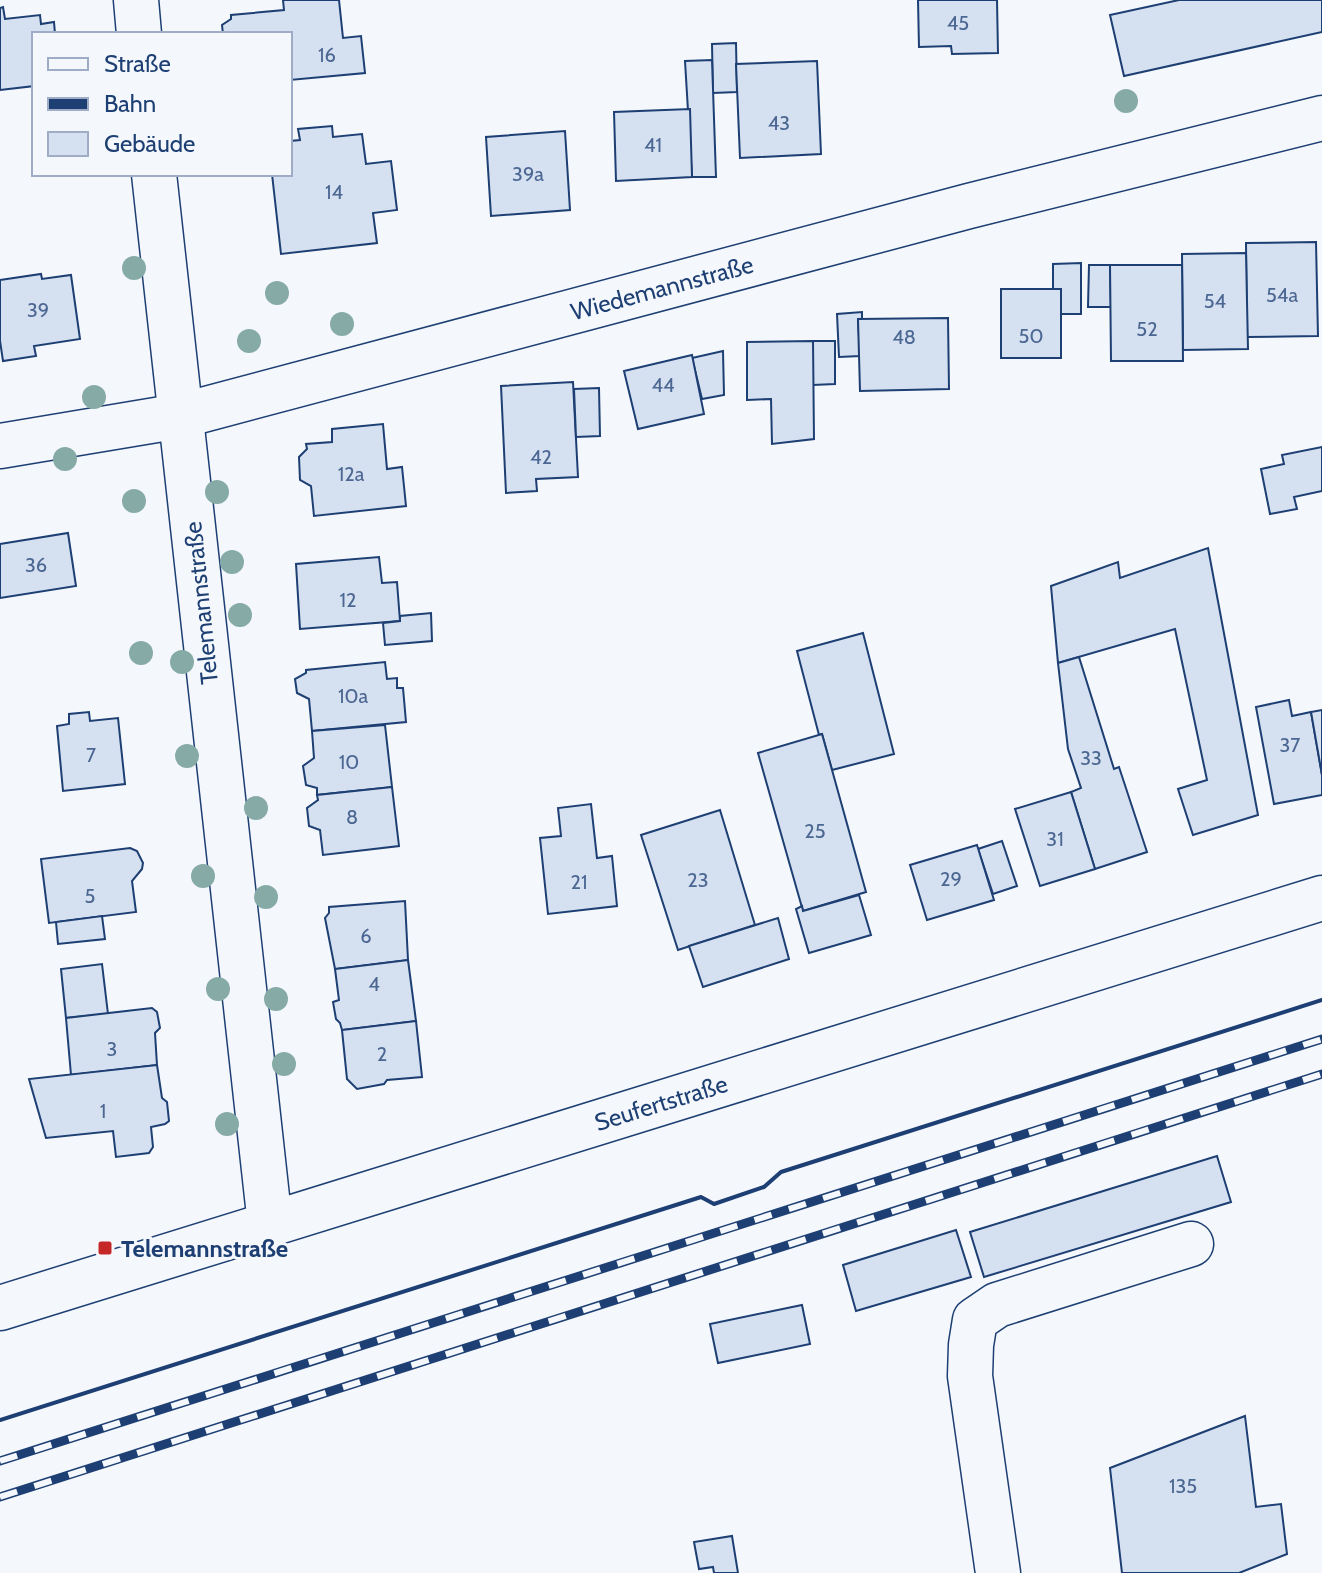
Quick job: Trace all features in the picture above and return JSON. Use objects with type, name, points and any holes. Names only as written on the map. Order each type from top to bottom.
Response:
[{"type":"street","points":[[136,0],[139,32]]},
{"type":"street","name":"Wiedemannstraße","points":[[0,446],[180,416],[969,206],[1322,118]]},
{"type":"street","name":"Telemannstraße","points":[[154,176],[270,1224]]},
{"type":"street","name":"Seufertstraße","points":[[0,1308],[1322,898]]},
{"type":"street","points":[[998,1573],[970,1376],[975,1320],[997,1305],[1191,1244]]},
{"type":"building","points":[[283,0],[339,0],[343,38],[361,36],[365,73],[292,80],[292,32],[223,32],[222,25],[231,19],[231,15],[284,10]]},
{"type":"building","points":[[918,0],[997,0],[998,53],[952,54],[951,46],[919,47]]},
{"type":"building","points":[[1179,0],[1322,0],[1322,32],[1124,76],[1110,15]]},
{"type":"building","points":[[3,7],[5,19],[40,15],[41,24],[54,22],[55,32],[32,32],[32,86],[0,90],[0,8]]},
{"type":"building","points":[[736,43],[737,92],[713,93],[712,44]]},
{"type":"building","points":[[712,60],[716,177],[692,177],[685,61]]},
{"type":"building","points":[[817,61],[821,154],[740,158],[736,64]]},
{"type":"building","points":[[690,109],[692,177],[616,181],[614,112]]},
{"type":"building","points":[[332,126],[333,137],[362,134],[366,164],[391,161],[397,210],[373,213],[377,243],[281,254],[272,176],[292,176],[292,141],[300,140],[298,129]]},
{"type":"building","points":[[565,131],[570,210],[491,216],[486,137]]},
{"type":"building","points":[[1316,242],[1318,336],[1247,337],[1246,243]]},
{"type":"building","points":[[1246,253],[1248,349],[1183,350],[1182,254]]},
{"type":"building","points":[[1081,263],[1081,314],[1061,314],[1061,289],[1053,289],[1053,264]]},
{"type":"building","points":[[1089,265],[1110,265],[1111,307],[1088,307]]},
{"type":"building","points":[[1110,265],[1182,265],[1183,361],[1111,361]]},
{"type":"building","points":[[41,274],[42,279],[71,275],[80,339],[34,346],[36,356],[3,361],[0,280]]},
{"type":"building","points":[[1001,289],[1061,289],[1061,358],[1001,358]]},
{"type":"building","points":[[862,312],[862,319],[858,319],[860,356],[839,357],[837,314]]},
{"type":"building","points":[[948,318],[949,389],[860,391],[858,319]]},
{"type":"building","points":[[813,341],[835,341],[835,384],[813,385]]},
{"type":"building","points":[[813,341],[814,439],[772,444],[771,399],[747,400],[747,342]]},
{"type":"building","points":[[723,351],[724,395],[702,399],[692,358]]},
{"type":"building","points":[[692,355],[704,414],[638,429],[624,371]]},
{"type":"building","points":[[573,382],[578,477],[536,479],[537,491],[506,493],[501,386]]},
{"type":"building","points":[[599,388],[600,436],[576,437],[574,389]]},
{"type":"building","points":[[383,424],[387,469],[402,467],[406,506],[314,516],[311,486],[300,480],[299,457],[307,449],[306,444],[332,442],[332,429]]},
{"type":"building","points":[[1322,447],[1322,491],[1294,497],[1297,509],[1270,514],[1261,469],[1284,464],[1282,455]]},
{"type":"building","points":[[68,533],[76,586],[0,598],[0,544]]},
{"type":"building","points":[[1208,548],[1258,815],[1193,835],[1178,789],[1207,780],[1175,629],[1058,663],[1051,586],[1118,562],[1120,578]]},
{"type":"building","points":[[379,557],[382,583],[397,582],[400,621],[300,629],[296,564]]},
{"type":"building","points":[[431,613],[432,641],[385,645],[383,623],[400,621],[400,616]]},
{"type":"building","points":[[863,633],[894,754],[832,770],[822,734],[819,735],[797,651]]},
{"type":"building","points":[[1079,657],[1114,769],[1119,767],[1147,852],[1095,869],[1071,792],[1081,788],[1068,749],[1058,663]]},
{"type":"building","points":[[385,662],[387,679],[397,678],[397,688],[403,688],[406,722],[312,731],[309,699],[297,693],[295,679],[306,670]]},
{"type":"building","points":[[1289,700],[1292,716],[1311,712],[1322,775],[1322,795],[1274,804],[1256,707]]},
{"type":"building","points":[[1322,710],[1322,775],[1311,712]]},
{"type":"building","points":[[89,712],[90,721],[118,718],[125,784],[63,791],[57,726],[69,724],[69,714]]},
{"type":"building","points":[[385,725],[392,787],[317,795],[317,788],[306,785],[303,766],[314,758],[312,731]]},
{"type":"building","points":[[822,734],[866,892],[803,911],[758,753]]},
{"type":"building","points":[[392,787],[399,846],[323,855],[320,830],[309,826],[307,808],[318,800],[317,795]]},
{"type":"building","points":[[1071,792],[1095,869],[1040,886],[1015,809]]},
{"type":"building","points":[[591,804],[597,858],[612,856],[617,906],[548,914],[540,838],[561,836],[558,808]]},
{"type":"building","points":[[720,810],[755,925],[678,950],[641,835]]},
{"type":"building","points":[[1002,841],[1017,886],[993,894],[978,849]]},
{"type":"building","points":[[977,845],[994,900],[927,920],[910,865]]},
{"type":"building","points":[[130,848],[137,851],[143,863],[132,881],[136,912],[49,923],[41,859]]},
{"type":"building","points":[[859,895],[871,935],[809,953],[796,909],[802,906],[803,911]]},
{"type":"building","points":[[405,901],[408,960],[335,969],[325,918],[329,907]]},
{"type":"building","points":[[102,916],[105,939],[58,944],[56,922]]},
{"type":"building","points":[[778,918],[789,959],[703,987],[689,946]]},
{"type":"building","points":[[408,960],[416,1021],[342,1030],[333,1002],[339,1000],[335,969]]},
{"type":"building","points":[[102,964],[108,1014],[66,1018],[61,969]]},
{"type":"building","points":[[152,1008],[157,1012],[160,1028],[155,1033],[157,1065],[71,1075],[66,1018]]},
{"type":"building","points":[[416,1021],[422,1077],[387,1080],[384,1084],[357,1089],[347,1079],[342,1030]]},
{"type":"building","points":[[157,1065],[169,1121],[151,1127],[153,1147],[149,1153],[116,1157],[113,1131],[46,1138],[29,1079]]},
{"type":"building","points":[[1217,1156],[1231,1202],[984,1277],[970,1232]]},
{"type":"building","points":[[956,1230],[971,1277],[856,1311],[843,1265]]},
{"type":"building","points":[[802,1305],[810,1344],[718,1363],[710,1324]]},
{"type":"building","points":[[1245,1416],[1256,1507],[1281,1504],[1287,1554],[1239,1573],[1122,1573],[1110,1468]]},
{"type":"building","points":[[732,1536],[738,1573],[714,1573],[713,1567],[699,1569],[694,1542]]},
{"type":"railway","points":[[0,1461],[1322,1039]]},
{"type":"railway","points":[[0,1497],[1322,1074]]},
{"type":"wall","points":[[0,1420],[701,1197],[714,1204],[764,1187],[781,1172],[1322,1000]]},
{"type":"place","name":"Telemannstraße","points":[[105,1248]]}]
